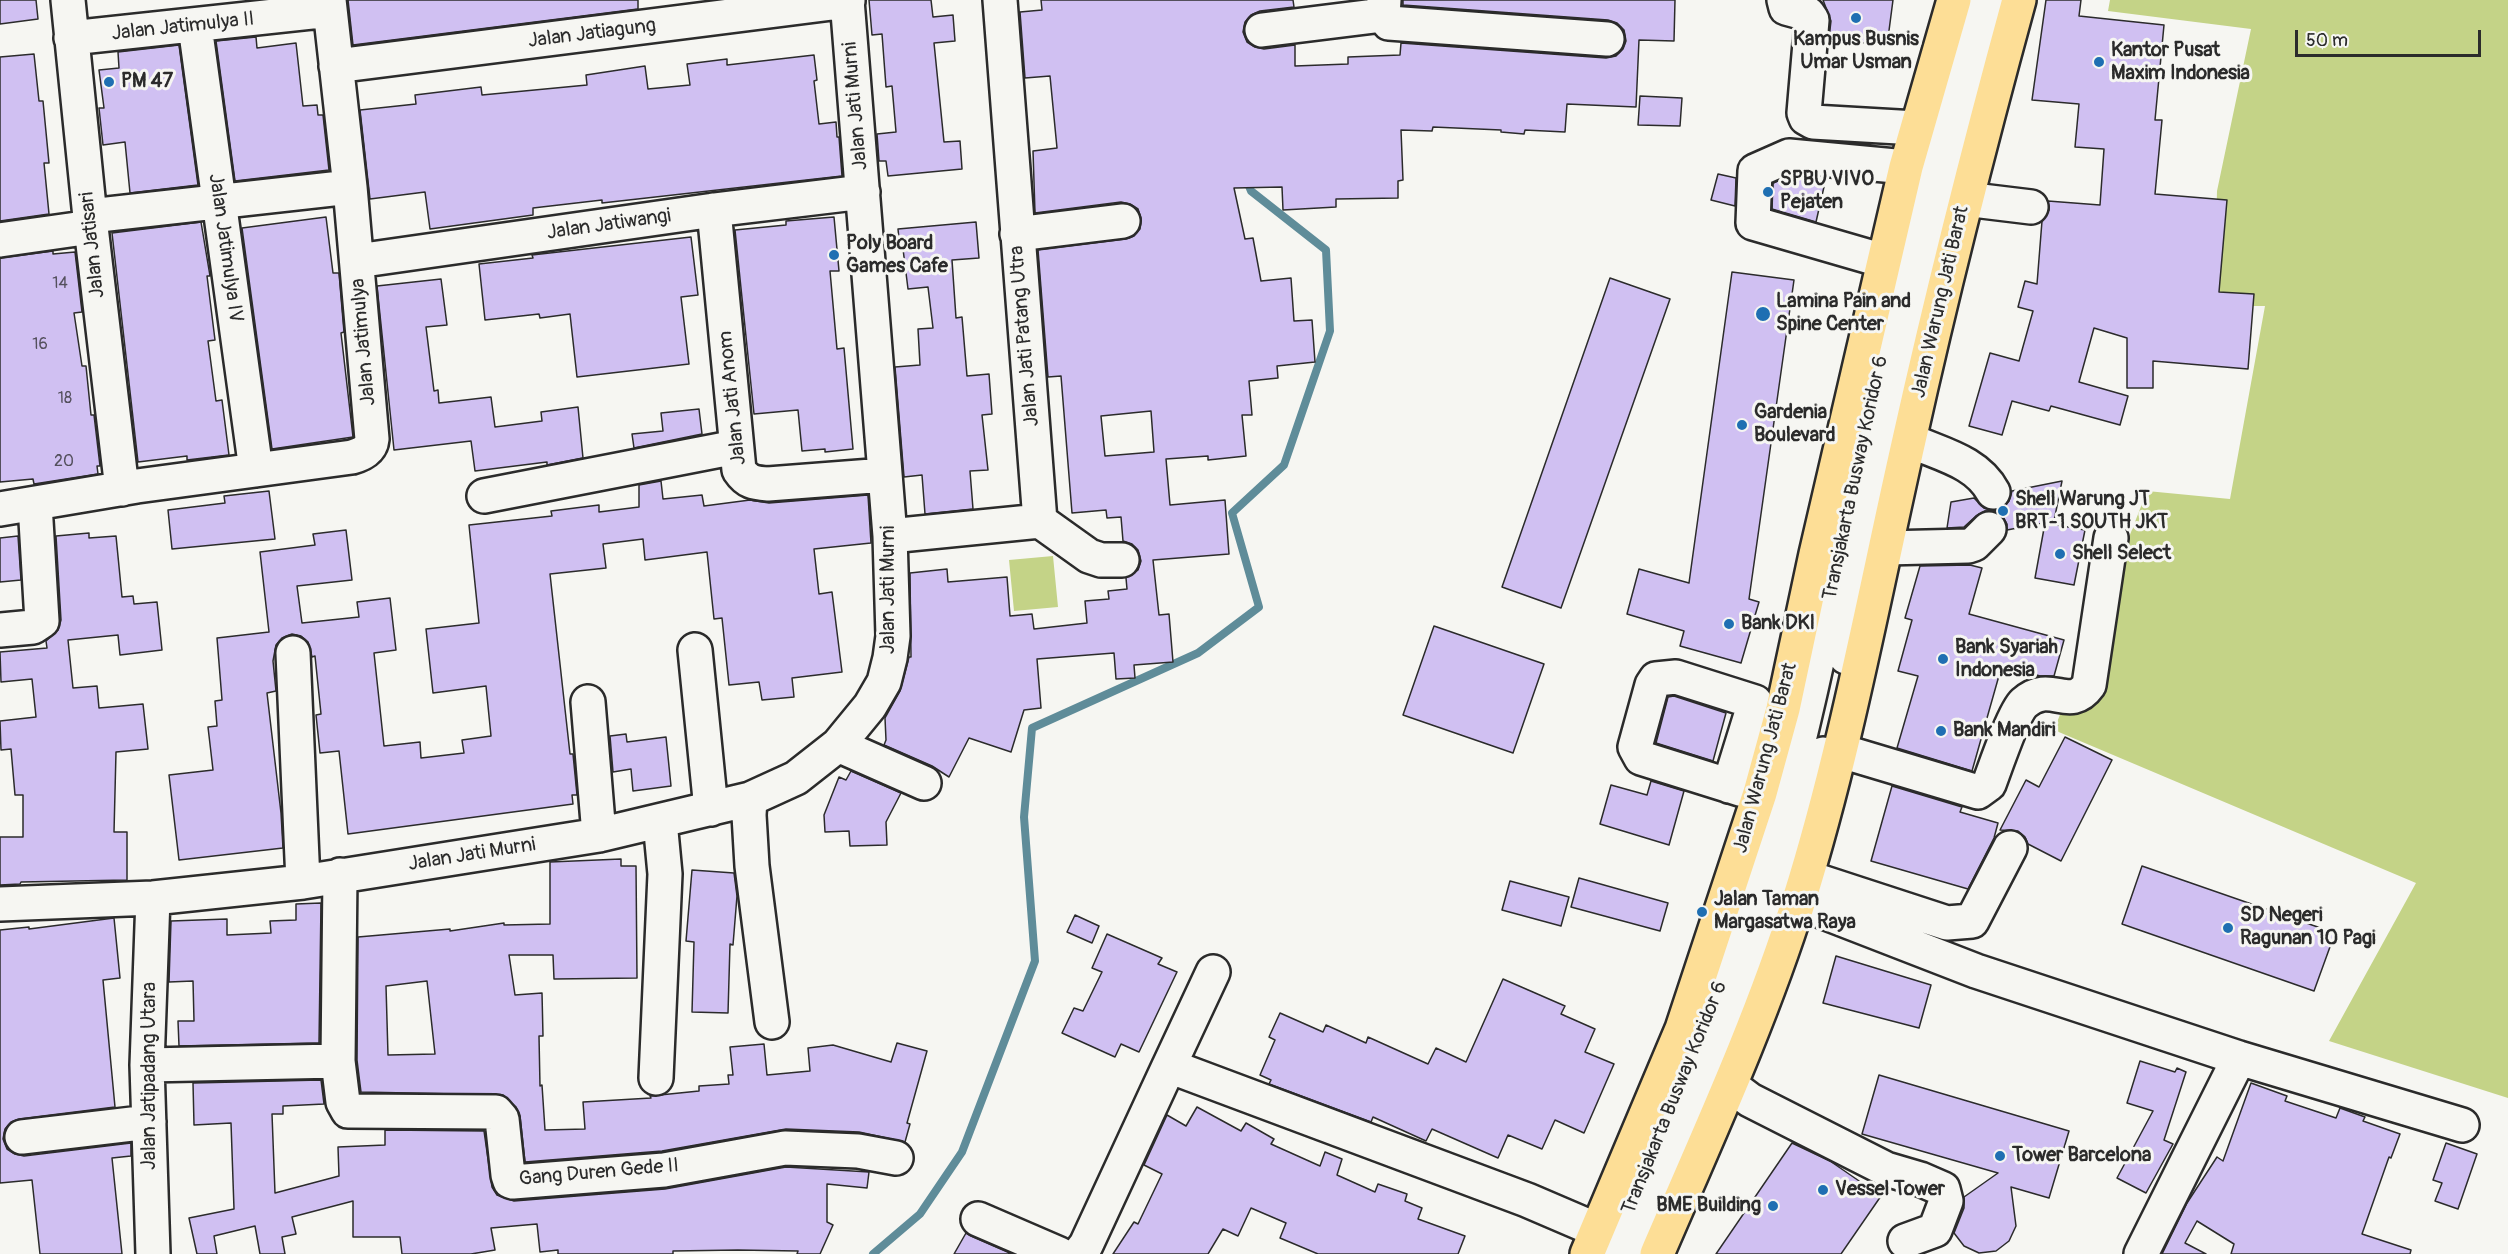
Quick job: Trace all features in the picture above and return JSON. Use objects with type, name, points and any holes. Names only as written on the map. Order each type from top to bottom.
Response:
[{"type":"main road","name":"Jalan Warung Jati Barat","points":[[1598,1246],[1682,1029],[1745,790],[1816,554],[1906,167],[1954,0]]},
{"type":"main road","name":"Jalan Warung Jati Barat","points":[[1653,1254],[1730,1085],[1802,889],[1841,751],[1909,440],[1965,199],[2019,0]]},
{"type":"street","name":"Jalan Jatisari","points":[[68,0],[90,221],[130,488]]},
{"type":"street","name":"Jalan Jati Patang Utra","points":[[1000,0],[1040,521]]},
{"type":"street","points":[[1784,0],[1786,8],[1808,14],[1812,20],[1804,113],[1806,118],[1813,122],[1916,129]]},
{"type":"street","name":"Transjakarta Busway Koridor 6","points":[[1598,1246],[1695,1062],[1761,878],[1812,684],[1887,330],[1926,177],[1976,0]]},
{"type":"street","name":"Transjakarta Busway Koridor 6","points":[[1653,1254],[1792,862],[1815,785],[1841,680],[1885,459],[1922,294],[1961,142],[2003,0]]},
{"type":"street","name":"Jalan Jatiagung","points":[[336,66],[848,1]]},
{"type":"street","name":"Jalan Jati Murni","points":[[0,904],[153,898],[303,882],[599,835],[750,799],[796,778],[838,745],[870,706],[884,682],[893,636],[890,536],[848,1]]},
{"type":"street","name":"Jalan Jatimulya II","points":[[72,38],[195,26],[329,5]]},
{"type":"street","name":"Jalan Jatimulya","points":[[0,509],[352,457],[365,452],[370,446],[372,439],[357,261],[329,5]]},
{"type":"street","points":[[1262,30],[1385,13],[1607,39]]},
{"type":"street","name":"Jalan Jatimulya IV","points":[[195,26],[256,470]]},
{"type":"street","points":[[1884,261],[1753,223],[1755,171],[1789,156],[1906,167]]},
{"type":"street","points":[[0,240],[90,221],[350,187]]},
{"type":"street","name":"Jalan Jatiwangi","points":[[357,261],[714,210],[863,192]]},
{"type":"street","points":[[1965,199],[2031,207]]},
{"type":"street","name":"Jalan Jati Anom","points":[[714,210],[739,470],[750,482],[768,484],[885,474]]},
{"type":"street","points":[[1017,234],[1123,220]]},
{"type":"street","points":[[1909,440],[1972,467],[1987,479],[1993,492]]},
{"type":"street","points":[[484,496],[736,447]]},
{"type":"street","points":[[0,630],[33,627],[42,621],[35,504]]},
{"type":"street","points":[[890,536],[1040,521],[1089,556],[1101,560],[1122,560]]},
{"type":"street","points":[[1885,548],[1968,546],[1974,544],[1989,529]]},
{"type":"street","points":[[1841,751],[1978,792],[1984,789],[1989,784],[2021,705],[2033,696],[2046,692],[2073,698],[2082,695],[2089,685],[2111,538]]},
{"type":"street","points":[[695,650],[711,809]]},
{"type":"street","points":[[293,653],[303,882]]},
{"type":"street","points":[[1745,790],[1641,758],[1637,754],[1635,747],[1652,685],[1656,679],[1676,677],[1769,705]]},
{"type":"street","points":[[588,702],[599,835]]},
{"type":"street","points":[[838,745],[924,783]]},
{"type":"street","points":[[750,799],[752,866],[772,1022]]},
{"type":"street","points":[[656,1078],[665,874],[660,821]]},
{"type":"street","points":[[1802,889],[1947,923],[1972,921],[2010,848]]},
{"type":"street","points":[[147,1065],[338,1061],[340,875]]},
{"type":"street","points":[[1802,889],[1976,971],[2239,1058],[2462,1125]]},
{"type":"street","name":"Jalan Jatipadang Utara","points":[[153,898],[147,1065],[153,1254]]},
{"type":"street","points":[[1079,1254],[1086,1245],[1213,972]]},
{"type":"street","points":[[2141,1254],[2239,1058]]},
{"type":"street","name":"Gang Duren Gede II","points":[[338,1061],[343,1102],[348,1111],[499,1114],[502,1119],[508,1175],[510,1181],[513,1182],[664,1170],[784,1148],[858,1151],[896,1158]]},
{"type":"street","points":[[1169,1066],[1527,1200],[1598,1246]]},
{"type":"street","points":[[1730,1085],[1750,1100],[1886,1169],[1920,1179],[1925,1200],[1901,1248]]},
{"type":"street","points":[[22,1137],[149,1122]]},
{"type":"street","points":[[978,1219],[1059,1254]]},
{"type":"green space","points":[[2110,0],[2508,0],[2508,1098],[2329,1041],[2416,883],[2054,730],[2147,491],[2230,499],[2265,306],[2214,306],[2217,191],[2251,29],[2108,11]]},
{"type":"green space","points":[[1053,556],[1058,607],[1014,611],[1009,560]]},
{"type":"building","points":[[0,0],[36,0],[38,19],[0,24]]},
{"type":"building","points":[[348,0],[638,0],[638,9],[353,45]]},
{"type":"building","points":[[869,0],[931,0],[933,17],[953,15],[955,41],[934,43],[944,142],[960,141],[962,169],[888,176],[886,161],[879,161],[877,134],[896,132],[892,86],[886,87],[882,34],[872,35]]},
{"type":"building","points":[[1041,0],[1293,0],[1294,7],[1260,11],[1251,15],[1245,22],[1243,32],[1247,42],[1255,47],[1264,49],[1295,45],[1295,66],[1348,64],[1348,57],[1400,55],[1401,43],[1606,58],[1616,56],[1623,49],[1626,41],[1624,30],[1617,23],[1608,20],[1403,5],[1403,0],[1675,0],[1674,41],[1639,40],[1636,107],[1567,104],[1565,132],[1525,130],[1524,134],[1501,132],[1501,130],[1433,127],[1432,131],[1401,130],[1403,180],[1398,181],[1398,198],[1336,199],[1336,207],[1283,210],[1282,187],[1234,188],[1245,239],[1253,238],[1261,281],[1291,278],[1294,321],[1312,320],[1315,362],[1277,366],[1278,378],[1249,381],[1252,415],[1242,415],[1246,456],[1208,460],[1208,456],[1166,459],[1170,505],[1225,500],[1229,554],[1153,560],[1159,615],[1169,614],[1173,662],[1134,665],[1135,678],[1116,679],[1114,653],[1037,659],[1041,708],[1024,710],[1011,752],[969,738],[949,777],[932,766],[884,745],[886,740],[885,718],[900,691],[909,657],[911,657],[910,573],[947,569],[948,582],[1007,577],[1010,616],[1032,614],[1034,629],[1087,623],[1085,601],[1109,599],[1108,591],[1127,589],[1126,578],[1138,570],[1141,561],[1138,550],[1132,544],[1123,541],[1121,517],[1107,518],[1106,510],[1072,513],[1061,376],[1048,377],[1038,250],[1126,239],[1134,236],[1140,229],[1141,218],[1138,209],[1121,202],[1035,213],[1033,151],[1057,148],[1050,76],[1025,78],[1020,12],[1042,10]],"holes":[[[1151,411],[1154,452],[1105,456],[1101,416]]]},
{"type":"building","name":"Kampus Busnis Umar Usman","points":[[1823,0],[1893,0],[1887,46],[1829,38],[1831,21]]},
{"type":"building","points":[[2046,0],[2081,0],[2079,16],[2164,25],[2155,120],[2162,120],[2155,194],[2227,200],[2219,292],[2254,294],[2248,369],[2153,361],[2153,388],[2127,388],[2127,338],[2094,328],[2079,382],[2128,396],[2120,425],[2051,406],[2049,411],[2012,401],[2002,435],[1969,426],[1990,353],[2019,361],[2033,311],[2018,307],[2025,281],[2037,284],[2042,221],[2049,210],[2048,201],[2100,205],[2104,149],[2075,147],[2079,104],[2032,100]]},
{"type":"building","points":[[256,37],[257,48],[296,43],[303,106],[317,105],[318,115],[323,115],[329,170],[235,181],[216,41]]},
{"type":"building","points":[[179,45],[198,185],[130,193],[125,142],[103,145],[99,108],[104,108],[99,70],[119,68],[118,52]]},
{"type":"building","points":[[34,54],[39,101],[43,101],[49,163],[44,163],[49,214],[0,221],[0,57]]},
{"type":"building","points":[[814,55],[817,80],[814,81],[819,124],[836,122],[842,176],[602,203],[602,200],[533,208],[533,215],[430,229],[425,192],[370,199],[360,110],[416,104],[415,95],[481,87],[482,95],[587,85],[586,75],[645,66],[648,89],[690,85],[687,64],[727,59],[727,65]]},
{"type":"building","points":[[1640,96],[1682,98],[1680,126],[1638,125]]},
{"type":"building","points":[[1718,174],[1736,178],[1735,206],[1711,200]]},
{"type":"building","points":[[1792,175],[1826,178],[1816,222],[1772,209],[1773,183]]},
{"type":"building","points":[[326,217],[333,273],[339,273],[344,332],[341,333],[353,437],[272,449],[242,228]]},
{"type":"building","points":[[834,217],[839,271],[830,271],[837,349],[844,348],[853,449],[825,452],[825,449],[802,451],[798,410],[754,414],[735,230],[786,225],[786,221]]},
{"type":"building","points":[[201,222],[210,276],[207,276],[215,340],[208,341],[216,401],[222,400],[229,455],[187,460],[187,456],[138,462],[112,233]]},
{"type":"building","points":[[976,222],[979,258],[952,260],[956,318],[962,317],[967,376],[989,374],[992,414],[982,415],[988,470],[970,471],[973,509],[925,514],[922,475],[904,477],[895,367],[920,365],[918,329],[933,328],[928,287],[908,289],[898,229]]},
{"type":"building","points":[[691,237],[698,295],[681,297],[689,364],[577,377],[570,314],[540,318],[539,314],[485,320],[479,264],[533,258],[532,255]]},
{"type":"building","points":[[53,251],[53,254],[75,252],[82,312],[74,313],[82,366],[86,366],[91,415],[94,415],[100,466],[97,466],[98,474],[34,484],[33,479],[0,482],[0,258]]},
{"type":"building","name":"Gardenia Boulevard","points":[[1732,272],[1794,280],[1749,599],[1759,602],[1741,663],[1680,646],[1684,631],[1627,614],[1639,569],[1689,583]]},
{"type":"building","points":[[1610,278],[1670,299],[1561,608],[1502,587]]},
{"type":"building","points":[[441,279],[447,325],[426,327],[434,391],[438,390],[439,403],[491,397],[495,427],[542,421],[541,412],[578,407],[583,458],[547,465],[547,462],[475,471],[471,441],[394,450],[377,286]]},
{"type":"building","points":[[699,409],[702,434],[634,448],[632,434],[663,431],[661,413]]},
{"type":"building","points":[[661,481],[663,499],[702,495],[704,506],[750,500],[769,503],[868,495],[871,543],[814,549],[819,594],[832,592],[842,672],[792,678],[794,697],[762,700],[759,682],[729,685],[722,618],[714,619],[707,552],[645,560],[643,539],[603,544],[606,568],[550,574],[570,754],[573,754],[577,795],[572,795],[573,804],[348,834],[339,751],[320,753],[316,715],[321,714],[315,656],[312,657],[308,642],[301,636],[292,634],[282,638],[276,645],[273,661],[276,691],[267,693],[283,848],[179,860],[169,775],[213,770],[208,727],[217,726],[215,701],[222,700],[217,638],[269,632],[260,552],[315,545],[313,534],[346,530],[352,580],[297,586],[302,623],[359,617],[357,602],[390,598],[396,650],[374,653],[384,746],[420,742],[421,758],[464,753],[462,740],[491,736],[486,686],[433,693],[426,629],[479,623],[469,525],[552,516],[551,511],[599,505],[599,512],[639,507],[639,485]]},
{"type":"building","name":"Shell Warung JT BRT-1 SOUTH JKT","points":[[2062,481],[2054,521],[2007,530],[2007,524],[2002,515],[1994,511],[1985,511],[1964,527],[1947,528],[1951,502],[1974,498],[1984,508],[1995,511],[2003,508],[2009,501],[2012,491]]},
{"type":"building","points":[[269,491],[275,539],[172,549],[168,510],[225,503],[224,496]]},
{"type":"building","name":"Shell Select","points":[[2045,523],[2085,530],[2074,585],[2035,578]]},
{"type":"building","points":[[89,533],[89,538],[116,536],[122,597],[133,596],[134,604],[157,602],[162,650],[120,655],[118,635],[68,640],[73,688],[97,686],[99,708],[143,704],[148,749],[116,752],[114,832],[127,832],[127,880],[21,882],[20,884],[0,885],[0,837],[23,837],[23,795],[15,795],[11,749],[1,750],[0,721],[36,717],[32,679],[1,682],[0,652],[47,648],[46,641],[58,630],[61,620],[56,536]]},
{"type":"building","points":[[18,536],[21,580],[0,582],[0,538]]},
{"type":"building","points":[[1970,565],[1982,568],[1969,614],[2064,640],[2054,676],[2040,676],[2002,665],[1972,771],[1897,748],[1918,676],[1898,671],[1912,620],[1905,618],[1920,566]]},
{"type":"building","points":[[1434,626],[1544,664],[1513,753],[1403,715]]},
{"type":"building","points":[[1674,696],[1726,713],[1713,761],[1656,743],[1668,697]]},
{"type":"building","points":[[626,734],[627,742],[666,737],[671,786],[633,791],[631,769],[613,772],[610,736]]},
{"type":"building","points":[[2065,737],[2112,760],[2061,861],[2028,844],[2025,837],[2018,831],[2000,830],[2026,780],[2039,787]]},
{"type":"building","points":[[851,771],[901,793],[886,822],[887,845],[850,846],[849,831],[825,832],[824,815],[839,777],[846,780]]},
{"type":"building","points":[[1651,781],[1684,791],[1669,845],[1600,824],[1611,785],[1647,795]]},
{"type":"building","points":[[1892,786],[1962,807],[1960,812],[1998,823],[1994,838],[1968,889],[1871,861]]},
{"type":"building","points":[[621,859],[621,866],[636,866],[637,978],[554,979],[553,955],[509,955],[515,995],[542,993],[543,1036],[539,1036],[540,1086],[542,1085],[545,1130],[585,1129],[583,1102],[651,1098],[650,1096],[699,1091],[699,1086],[729,1084],[728,1075],[733,1075],[730,1047],[764,1044],[767,1075],[810,1071],[808,1048],[833,1045],[891,1062],[897,1043],[927,1051],[907,1123],[910,1124],[905,1142],[859,1132],[786,1129],[662,1151],[525,1162],[520,1116],[516,1107],[503,1095],[361,1092],[357,1060],[358,937],[450,929],[450,931],[504,923],[504,925],[550,924],[550,862]],"holes":[[[427,981],[435,1054],[388,1055],[386,986]]]},
{"type":"building","name":"SD Negeri Ragunan 10 Pagi","points":[[2142,866],[2335,933],[2314,991],[2122,924]]},
{"type":"building","points":[[692,870],[734,873],[737,896],[733,945],[730,944],[728,1013],[692,1012],[694,942],[686,941]]},
{"type":"building","points":[[1579,878],[1668,903],[1660,931],[1571,907]]},
{"type":"building","points":[[1510,881],[1569,897],[1561,926],[1502,910]]},
{"type":"building","points":[[321,903],[319,1043],[179,1046],[178,1021],[194,1021],[193,981],[169,982],[171,921],[227,919],[227,935],[271,933],[270,921],[296,920],[296,904]]},
{"type":"building","points":[[1075,915],[1099,926],[1092,943],[1067,932]]},
{"type":"building","points":[[114,918],[120,978],[103,980],[115,1107],[19,1119],[11,1122],[5,1129],[3,1139],[7,1149],[24,1156],[131,1143],[131,1156],[112,1158],[122,1254],[40,1254],[32,1180],[0,1183],[0,930],[29,927],[29,929]]},
{"type":"building","points":[[1107,934],[1162,958],[1158,964],[1177,972],[1139,1052],[1121,1044],[1115,1057],[1062,1033],[1074,1008],[1083,1011],[1102,972],[1092,968]]},
{"type":"building","points":[[1836,956],[1931,985],[1919,1028],[1823,1003]]},
{"type":"building","points":[[1503,979],[1565,1006],[1561,1014],[1595,1029],[1585,1052],[1614,1064],[1584,1133],[1555,1120],[1542,1149],[1508,1135],[1498,1158],[1432,1129],[1426,1141],[1373,1117],[1371,1122],[1269,1084],[1271,1080],[1260,1075],[1275,1040],[1269,1037],[1280,1013],[1323,1032],[1326,1025],[1366,1043],[1368,1037],[1428,1064],[1436,1048],[1466,1062]]},
{"type":"building","points":[[2140,1061],[2175,1072],[2177,1068],[2186,1072],[2164,1140],[2173,1144],[2146,1193],[2117,1178],[2153,1111],[2127,1103]]},
{"type":"building","name":"Tower Barcelona","points":[[1879,1075],[2069,1131],[2049,1198],[2011,1187],[2016,1226],[2009,1241],[1996,1251],[1979,1253],[1964,1246],[1954,1233],[1964,1208],[1964,1197],[1998,1173],[1862,1134]]},
{"type":"building","points":[[321,1080],[324,1104],[283,1106],[283,1114],[272,1114],[275,1193],[339,1176],[338,1147],[385,1145],[385,1130],[484,1131],[492,1187],[497,1195],[514,1201],[665,1189],[786,1167],[869,1172],[867,1188],[827,1184],[827,1222],[833,1225],[820,1254],[797,1254],[798,1251],[738,1250],[673,1251],[673,1254],[558,1254],[558,1250],[540,1252],[537,1224],[491,1228],[495,1250],[471,1254],[402,1254],[400,1237],[353,1237],[353,1201],[292,1217],[296,1234],[282,1237],[285,1254],[260,1254],[255,1226],[214,1236],[217,1254],[197,1254],[189,1218],[234,1209],[231,1123],[194,1125],[193,1083]]},
{"type":"building","points":[[2251,1083],[2287,1096],[2285,1101],[2336,1118],[2340,1108],[2365,1117],[2363,1121],[2400,1134],[2391,1158],[2389,1157],[2362,1234],[2411,1250],[2410,1254],[2231,1254],[2234,1244],[2197,1221],[2185,1243],[2206,1254],[2162,1254],[2187,1203],[2217,1157],[2223,1161]]},
{"type":"building","points":[[1197,1107],[1241,1131],[1246,1123],[1274,1139],[1271,1144],[1320,1166],[1325,1152],[1342,1159],[1337,1175],[1375,1192],[1378,1184],[1407,1194],[1405,1201],[1422,1208],[1418,1219],[1465,1236],[1458,1254],[1318,1254],[1280,1238],[1286,1223],[1251,1208],[1238,1236],[1223,1229],[1208,1254],[1113,1254],[1134,1222],[1138,1224],[1162,1174],[1144,1165],[1167,1115],[1186,1126]]},
{"type":"building","points":[[1792,1143],[1830,1161],[1881,1196],[1841,1254],[1716,1254]]},
{"type":"building","points":[[2446,1143],[2477,1154],[2458,1209],[2435,1201],[2442,1183],[2433,1180]]},
{"type":"building","points":[[966,1233],[971,1236],[1012,1254],[954,1254]]},
{"type":"waterway","points":[[873,1254],[920,1214],[962,1152],[1035,961],[1024,817],[1032,728],[1198,653],[1259,607],[1232,513],[1284,465],[1330,331],[1326,250],[1251,191],[1246,179]]},
{"type":"place","name":"Kampus Busnis Umar Usman","points":[[1856,18]]},
{"type":"place","name":"Kantor Pusat Maxim Indonesia","points":[[2099,62]]},
{"type":"place","name":"PM 47","points":[[109,82]]},
{"type":"place","name":"SPBU VIVO Pejaten","points":[[1768,192]]},
{"type":"place","name":"Poly Board Games Cafe","points":[[834,255]]},
{"type":"place","name":"Lamina Pain and Spine Center","points":[[1763,314]]},
{"type":"place","name":"Gardenia Boulevard","points":[[1742,425]]},
{"type":"place","name":"Shell Warung JT BRT-1 SOUTH JKT","points":[[2003,511]]},
{"type":"place","name":"Shell Select","points":[[2060,554]]},
{"type":"place","name":"Bank DKI","points":[[1729,624]]},
{"type":"place","name":"Bank Syariah Indonesia","points":[[1943,659]]},
{"type":"place","name":"Bank Mandiri","points":[[1941,731]]},
{"type":"place","name":"Jalan Taman Margasatwa Raya","points":[[1702,912]]},
{"type":"place","name":"SD Negeri Ragunan 10 Pagi","points":[[2228,928]]},
{"type":"place","name":"Tower Barcelona","points":[[2000,1156]]},
{"type":"place","name":"Vessel Tower","points":[[1823,1190]]},
{"type":"place","name":"BME Building","points":[[1773,1206]]}]
